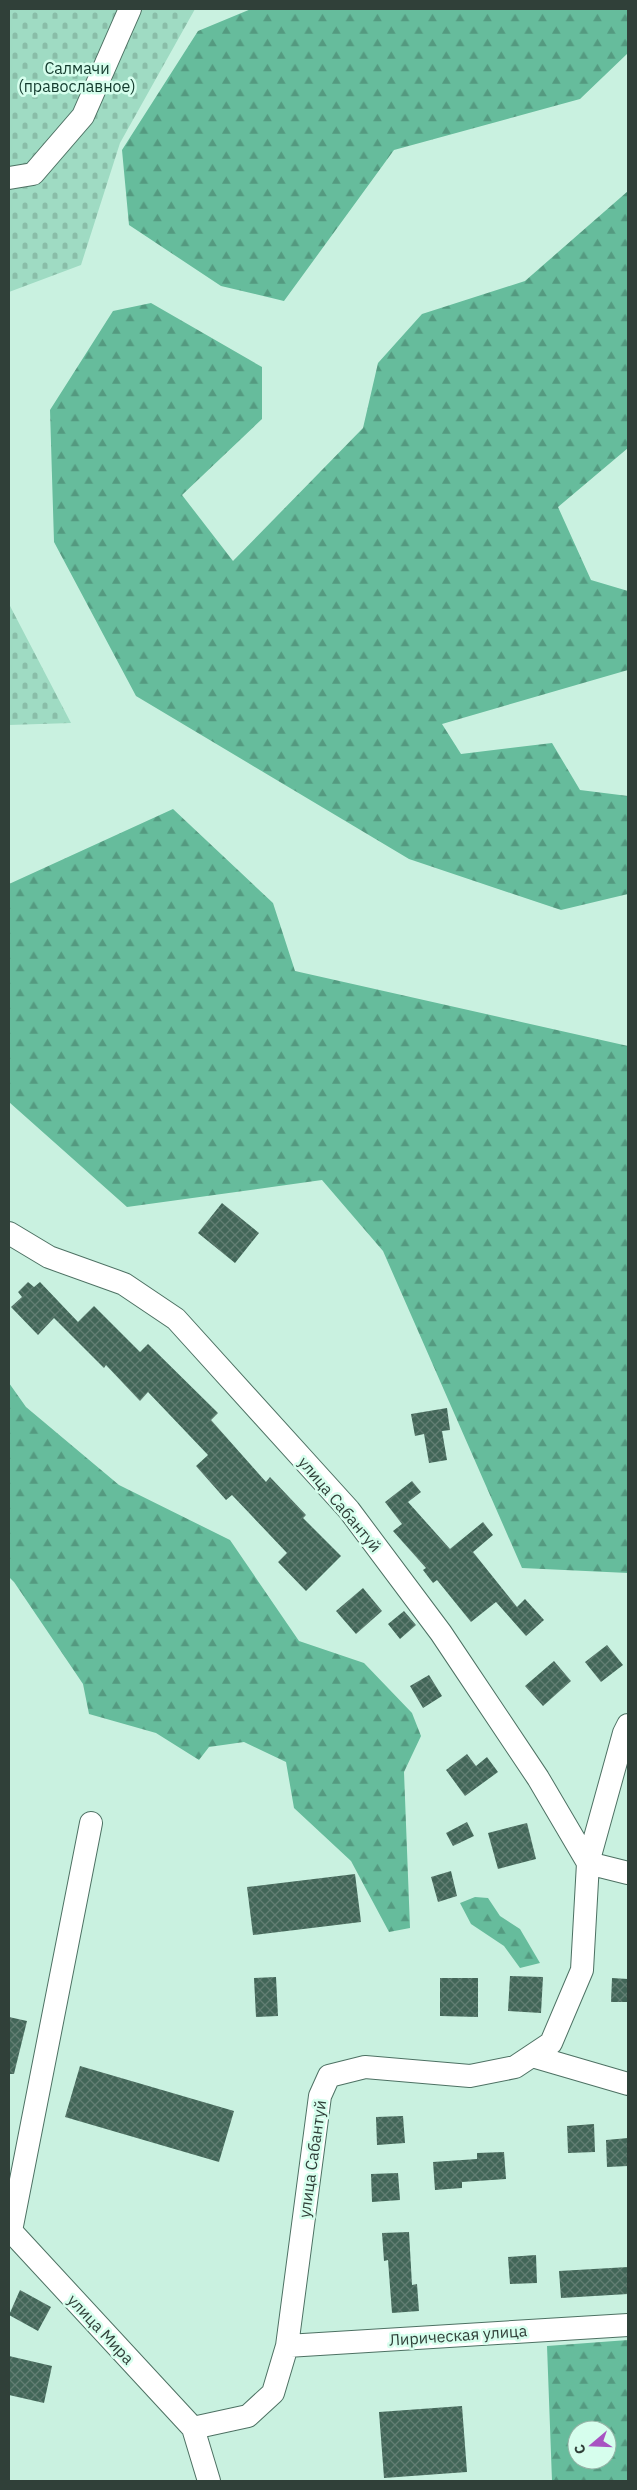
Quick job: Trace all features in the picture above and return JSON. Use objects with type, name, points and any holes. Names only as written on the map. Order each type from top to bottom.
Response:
[{"type":"street","points":[[9,178],[33,174],[83,116],[130,9]]},
{"type":"street","name":"улица Сабантуй","points":[[9,1233],[49,1256],[124,1284],[176,1319],[349,1510],[441,1633],[538,1778],[588,1863]]},
{"type":"street","name":"улица Сабантуй","points":[[193,2428],[248,2416],[273,2392],[287,2346],[320,2096],[329,2076],[365,2067],[470,2076],[516,2067],[551,2043],[582,1970],[588,1863],[624,1732],[628,1725]]},
{"type":"street","points":[[10,2230],[16,2160],[91,1823]]},
{"type":"street","points":[[588,1863],[628,1874]]},
{"type":"street","points":[[532,2056],[628,2084]]},
{"type":"street","name":"улица Мира","points":[[10,2230],[193,2428]]},
{"type":"street","name":"Лирическая улица","points":[[287,2346],[628,2325]]},
{"type":"street","points":[[193,2428],[208,2481]]},
{"type":"green space","name":"Салмачи (православное)","points":[[9,9],[195,9],[120,143],[81,265],[9,292]]},
{"type":"green space","points":[[251,9],[628,9],[628,53],[580,99],[394,150],[284,301],[221,286],[129,225],[122,150],[198,31]]},
{"type":"green space","points":[[628,191],[628,448],[558,507],[591,580],[628,591],[628,670],[442,724],[461,754],[552,743],[580,790],[628,796],[628,894],[561,910],[409,859],[136,696],[54,542],[50,410],[113,311],[151,303],[262,367],[262,419],[182,495],[233,561],[363,428],[378,363],[422,314],[525,281]]},
{"type":"green space","points":[[9,604],[71,723],[9,725]]},
{"type":"green space","points":[[173,809],[273,903],[295,971],[628,1046],[628,1573],[522,1568],[383,1251],[322,1180],[127,1207],[9,1102],[9,884]]},
{"type":"green space","points":[[9,1383],[26,1407],[119,1485],[230,1540],[299,1641],[364,1663],[412,1713],[421,1736],[404,1772],[410,1928],[389,1932],[351,1861],[294,1808],[286,1762],[244,1742],[209,1747],[199,1760],[156,1733],[89,1714],[83,1684],[9,1577]]},
{"type":"green space","points":[[475,1897],[488,1898],[500,1916],[520,1929],[540,1963],[520,1968],[504,1946],[471,1924],[460,1903]]},
{"type":"green space","points":[[628,2340],[628,2481],[552,2481],[547,2346]]},
{"type":"building","points":[[222,1203],[259,1233],[235,1263],[198,1233]]},
{"type":"building","points":[[28,1282],[34,1287],[40,1282],[78,1322],[94,1306],[140,1352],[148,1344],[218,1413],[211,1420],[266,1482],[270,1477],[306,1515],[303,1518],[341,1556],[306,1591],[278,1562],[287,1553],[232,1495],[226,1500],[196,1466],[208,1455],[148,1392],[140,1401],[106,1365],[104,1368],[54,1318],[38,1335],[11,1307],[22,1297],[18,1292]]},
{"type":"building","points":[[447,1408],[450,1430],[442,1431],[447,1460],[429,1463],[424,1434],[415,1436],[411,1414]]},
{"type":"building","points":[[412,1481],[421,1492],[408,1502],[450,1549],[483,1522],[493,1535],[473,1552],[517,1607],[525,1599],[544,1620],[526,1636],[496,1602],[471,1622],[437,1580],[433,1583],[423,1570],[426,1568],[393,1531],[402,1524],[385,1502]]},
{"type":"building","points":[[363,1588],[382,1611],[356,1634],[336,1611]]},
{"type":"building","points":[[404,1611],[416,1625],[400,1639],[388,1624]]},
{"type":"building","points":[[607,1645],[623,1665],[601,1682],[585,1662]]},
{"type":"building","points":[[554,1661],[571,1681],[543,1706],[525,1686]]},
{"type":"building","points":[[429,1675],[442,1696],[423,1708],[410,1686]]},
{"type":"building","points":[[467,1754],[476,1766],[487,1757],[498,1772],[465,1796],[446,1770]]},
{"type":"building","points":[[467,1822],[474,1836],[453,1846],[446,1833]]},
{"type":"building","points":[[527,1823],[536,1859],[498,1869],[488,1833]]},
{"type":"building","points":[[451,1871],[457,1896],[438,1902],[431,1877]]},
{"type":"building","points":[[355,1874],[361,1922],[253,1935],[247,1887]]},
{"type":"building","points":[[510,1976],[543,1977],[541,2013],[508,2011]]},
{"type":"building","points":[[276,1977],[278,2016],[256,2017],[254,1978]]},
{"type":"building","points":[[440,1978],[478,1978],[478,2017],[440,2016]]},
{"type":"building","points":[[612,1978],[628,1979],[628,2002],[611,2002]]},
{"type":"building","points":[[9,2017],[27,2021],[14,2074],[9,2074]]},
{"type":"building","points":[[80,2066],[234,2111],[219,2162],[65,2117]]},
{"type":"building","points":[[403,2116],[405,2143],[377,2145],[376,2117]]},
{"type":"building","points":[[594,2124],[595,2152],[568,2153],[567,2126]]},
{"type":"building","points":[[628,2138],[628,2166],[607,2167],[606,2140]]},
{"type":"building","points":[[504,2152],[506,2179],[462,2182],[462,2188],[435,2190],[433,2162],[477,2159],[477,2153]]},
{"type":"building","points":[[398,2173],[400,2200],[372,2202],[371,2174]]},
{"type":"building","points":[[409,2232],[412,2285],[417,2284],[419,2311],[392,2313],[388,2260],[384,2261],[382,2233]]},
{"type":"building","points":[[536,2255],[537,2283],[510,2284],[508,2257]]},
{"type":"building","points":[[628,2267],[628,2294],[561,2298],[559,2271]]},
{"type":"building","points":[[20,2290],[51,2307],[38,2331],[9,2315]]},
{"type":"building","points":[[9,2356],[52,2366],[44,2403],[9,2395]]},
{"type":"building","points":[[462,2406],[467,2472],[384,2478],[379,2412]]}]
